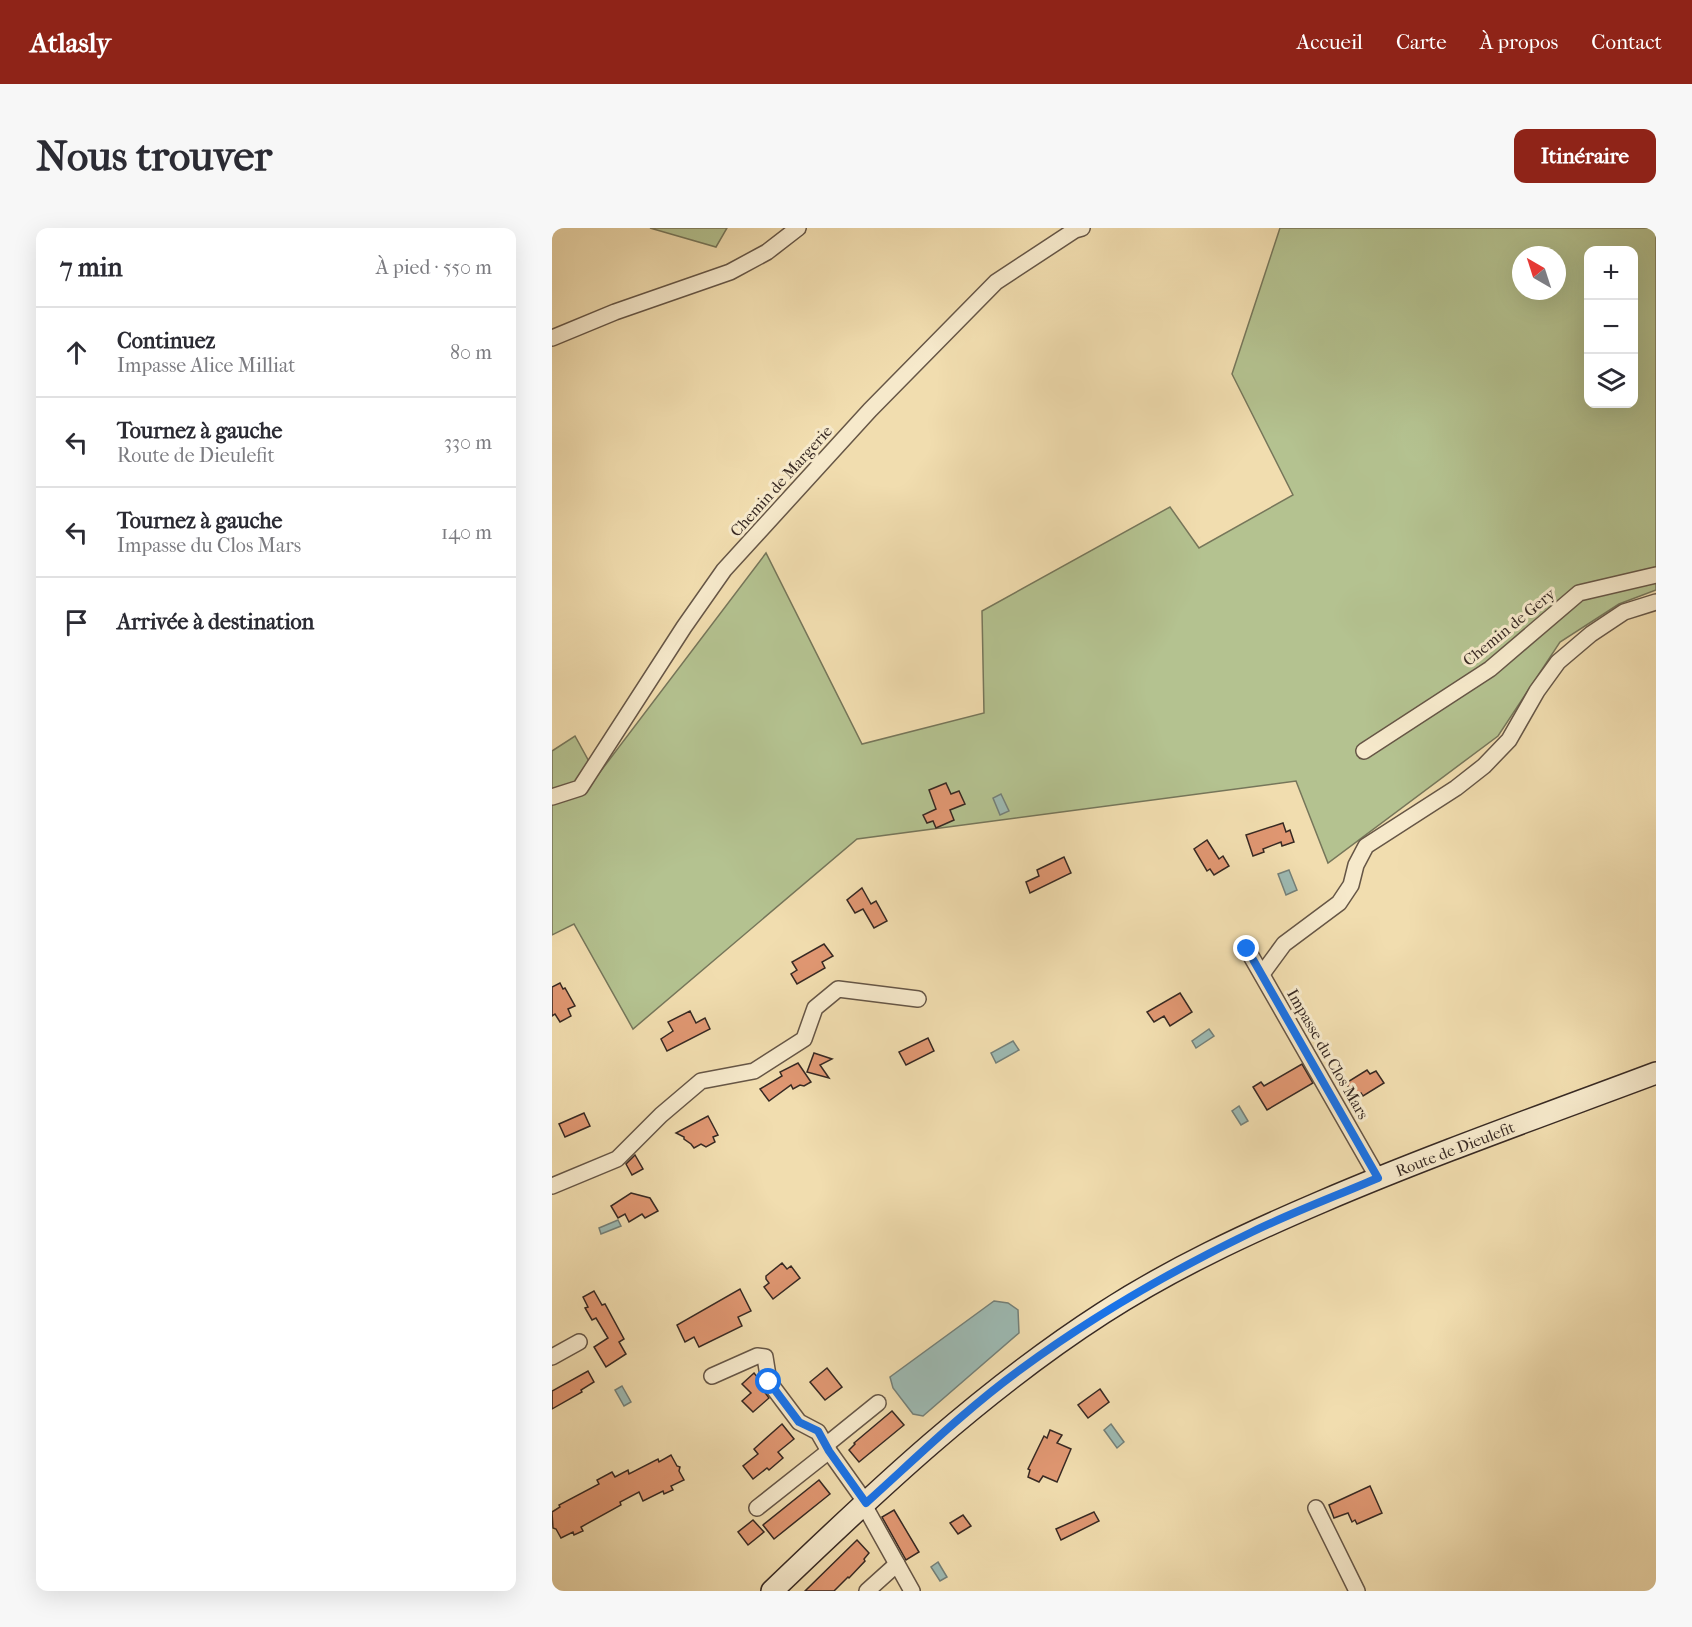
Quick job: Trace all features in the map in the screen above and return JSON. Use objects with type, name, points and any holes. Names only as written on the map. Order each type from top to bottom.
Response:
[{"type":"main road","name":"Route de Dieulefit","points":[[772,1591],[865,1504],[1020,1370],[1105,1312],[1178,1269],[1254,1231],[1378,1178],[1656,1073]]},
{"type":"main road","name":"Route de Dieulefit","points":[[766,1591],[795,1569]]},
{"type":"street","points":[[552,338],[615,312],[730,272],[767,252],[798,228]]},
{"type":"street","name":"Chemin de Margerie","points":[[552,796],[580,788],[684,627],[724,570],[870,410],[996,282],[1075,230],[1082,228]]},
{"type":"street","name":"Chemin de Gery","points":[[1364,751],[1490,669],[1579,593],[1656,576]]},
{"type":"street","points":[[1262,974],[1284,944],[1339,903],[1351,885],[1356,865],[1366,846],[1456,788],[1509,740],[1537,691],[1558,662],[1591,634],[1624,612],[1656,602]]},
{"type":"street","name":"Impasse du Clos Mars","points":[[1247,949],[1378,1178]]},
{"type":"street","points":[[552,1186],[617,1159],[661,1114],[701,1082],[754,1071],[804,1040],[815,1008],[838,989],[918,999]]},
{"type":"street","points":[[552,1357],[579,1342]]},
{"type":"street","points":[[712,1376],[757,1356],[765,1357],[769,1382],[799,1422],[818,1431],[865,1504],[912,1591]]},
{"type":"street","points":[[757,1508],[878,1403]]},
{"type":"street","points":[[1316,1508],[1357,1591]]},
{"type":"street","points":[[867,1591],[897,1564]]},
{"type":"green space","points":[[650,228],[727,228],[716,247]]},
{"type":"green space","points":[[1280,228],[1656,228],[1656,590],[1619,604],[1560,642],[1498,736],[1328,863],[1296,781],[857,839],[633,1029],[574,924],[552,935],[552,751],[575,736],[597,776],[766,553],[862,744],[984,713],[982,611],[1170,507],[1199,548],[1293,495],[1232,374]]},
{"type":"water","points":[[1001,794],[1009,811],[1000,815],[993,798]]},
{"type":"water","points":[[1289,870],[1297,890],[1286,895],[1278,874]]},
{"type":"water","points":[[1209,1029],[1214,1036],[1196,1048],[1192,1041]]},
{"type":"water","points":[[1013,1041],[1019,1050],[996,1063],[991,1053]]},
{"type":"water","points":[[1239,1106],[1248,1121],[1241,1125],[1232,1111]]},
{"type":"water","points":[[618,1220],[621,1226],[601,1234],[599,1228]]},
{"type":"water","points":[[994,1301],[1008,1303],[1018,1310],[1019,1333],[923,1416],[913,1414],[893,1388],[890,1377]]},
{"type":"water","points":[[622,1386],[631,1402],[624,1406],[615,1390]]},
{"type":"water","points":[[1111,1424],[1124,1442],[1117,1448],[1104,1430]]},
{"type":"water","points":[[938,1562],[947,1577],[940,1581],[931,1567]]},
{"type":"building","points":[[946,783],[951,794],[959,791],[965,804],[950,810],[954,820],[936,828],[933,821],[927,823],[923,815],[936,809],[929,790]]},
{"type":"building","points":[[1283,823],[1286,832],[1290,830],[1294,842],[1282,846],[1281,842],[1253,856],[1246,835]]},
{"type":"building","points":[[1207,840],[1219,859],[1223,856],[1229,866],[1214,875],[1210,869],[1207,871],[1194,849]]},
{"type":"building","points":[[1064,857],[1071,873],[1030,893],[1026,882],[1039,876],[1037,870]]},
{"type":"building","points":[[862,888],[871,904],[876,901],[887,921],[874,928],[863,909],[855,913],[847,900]]},
{"type":"building","points":[[824,944],[833,956],[822,962],[825,968],[797,984],[791,974],[797,970],[792,962]]},
{"type":"building","points":[[560,983],[575,1006],[568,1009],[571,1016],[560,1022],[555,1014],[552,1016],[552,987]]},
{"type":"building","points":[[1180,993],[1192,1012],[1170,1026],[1164,1016],[1154,1022],[1147,1012]]},
{"type":"building","points":[[690,1011],[696,1023],[705,1018],[710,1029],[667,1051],[661,1039],[673,1031],[668,1022]]},
{"type":"building","points":[[928,1038],[934,1051],[906,1065],[899,1052]]},
{"type":"building","points":[[814,1053],[832,1059],[820,1065],[829,1078],[807,1072]]},
{"type":"building","points":[[798,1063],[811,1082],[793,1089],[791,1085],[769,1101],[760,1089],[782,1076],[780,1072]]},
{"type":"building","points":[[1302,1064],[1313,1083],[1267,1110],[1253,1087],[1261,1082],[1264,1086]]},
{"type":"building","points":[[1367,1070],[1370,1074],[1376,1071],[1384,1083],[1363,1096],[1361,1093],[1355,1097],[1346,1083]]},
{"type":"building","points":[[584,1113],[590,1126],[565,1137],[559,1124]]},
{"type":"building","points":[[708,1116],[718,1135],[713,1137],[715,1142],[706,1147],[701,1144],[694,1148],[684,1137],[676,1133]]},
{"type":"building","points":[[635,1155],[643,1169],[632,1175],[626,1164]]},
{"type":"building","points":[[631,1193],[650,1198],[658,1211],[645,1218],[642,1214],[629,1222],[625,1214],[618,1218],[611,1206]]},
{"type":"building","points":[[782,1263],[787,1269],[791,1266],[800,1278],[773,1299],[764,1287],[769,1283],[766,1276]]},
{"type":"building","points":[[740,1289],[751,1311],[738,1317],[742,1326],[699,1347],[694,1337],[685,1342],[677,1325]]},
{"type":"building","points":[[594,1291],[602,1305],[605,1304],[624,1339],[619,1342],[626,1354],[606,1367],[594,1347],[608,1338],[596,1318],[592,1320],[585,1308],[588,1307],[583,1297]]},
{"type":"building","points":[[827,1368],[842,1387],[825,1400],[810,1382]]},
{"type":"building","points":[[588,1371],[594,1382],[581,1390],[582,1392],[552,1409],[552,1391]]},
{"type":"building","points":[[754,1373],[769,1398],[753,1412],[742,1401],[751,1393],[742,1384]]},
{"type":"building","points":[[1100,1389],[1109,1402],[1088,1418],[1078,1405]]},
{"type":"building","points":[[892,1411],[904,1425],[859,1462],[849,1450],[854,1443]]},
{"type":"building","points":[[782,1424],[794,1439],[778,1452],[783,1458],[769,1470],[767,1468],[753,1479],[743,1466],[758,1454],[754,1449]]},
{"type":"building","points":[[1050,1430],[1062,1435],[1057,1443],[1071,1449],[1057,1482],[1043,1476],[1039,1482],[1028,1477],[1030,1470],[1028,1469],[1044,1436],[1047,1438]]},
{"type":"building","points":[[671,1455],[680,1467],[679,1471],[684,1480],[671,1486],[673,1490],[664,1494],[663,1491],[643,1501],[639,1492],[620,1502],[621,1505],[581,1527],[583,1531],[574,1535],[573,1532],[561,1538],[553,1528],[552,1512],[560,1507],[559,1505],[599,1484],[597,1480],[612,1472],[615,1477],[628,1470],[629,1474]]},
{"type":"building","points":[[819,1480],[830,1494],[774,1539],[763,1525]]},
{"type":"building","points":[[1370,1486],[1382,1513],[1357,1524],[1355,1520],[1352,1522],[1348,1513],[1334,1518],[1329,1505]]},
{"type":"building","points":[[894,1510],[919,1552],[906,1560],[882,1517]]},
{"type":"building","points":[[1094,1512],[1099,1521],[1061,1540],[1056,1529]]},
{"type":"building","points":[[963,1515],[971,1526],[958,1534],[950,1523]]},
{"type":"building","points":[[753,1520],[764,1532],[748,1545],[738,1532]]},
{"type":"building","points":[[857,1540],[869,1553],[865,1561],[849,1578],[834,1591],[805,1591]]},
{"type":"route","points":[[769,1382],[799,1422],[818,1431],[829,1451],[866,1503],[982,1400],[1060,1341],[1105,1312],[1178,1269],[1254,1231],[1378,1178],[1247,949]]}]
